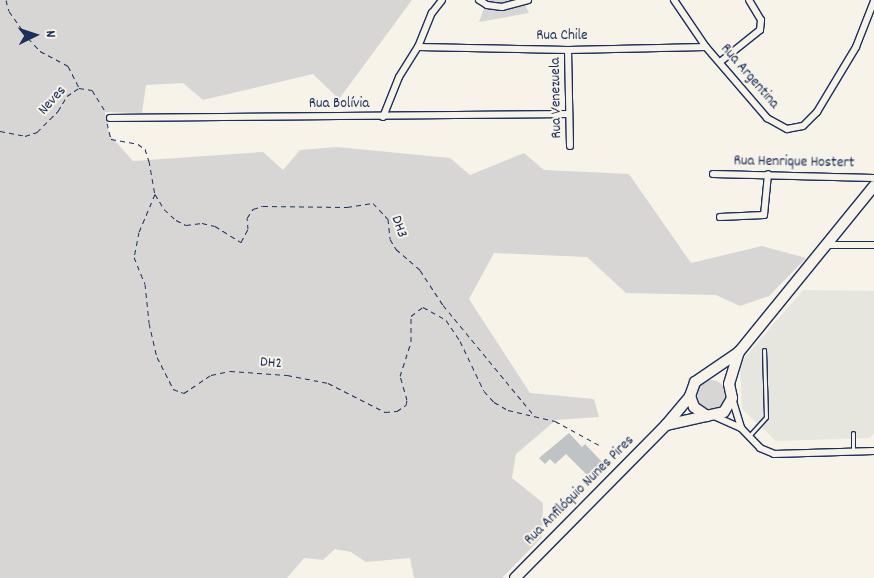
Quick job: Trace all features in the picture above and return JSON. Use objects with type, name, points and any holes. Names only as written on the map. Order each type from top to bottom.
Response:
[{"type":"main road","name":"Rua Anfilóquio Nunes Pires","points":[[516,578],[666,425],[690,396],[694,382],[739,352],[828,245],[874,186]]},
{"type":"main road","name":"Rua Anfilóquio Nunes Pires","points":[[732,398],[729,384],[739,352]]},
{"type":"main road","points":[[708,374],[718,375],[729,384]]},
{"type":"main road","points":[[690,396],[694,407],[711,416]]},
{"type":"main road","points":[[666,425],[724,412],[732,398]]},
{"type":"street","points":[[383,117],[399,77],[418,48],[432,13],[442,0]]},
{"type":"street","points":[[479,0],[487,5],[502,7],[528,0]]},
{"type":"street","name":"Rua Argentina","points":[[674,0],[706,47],[777,126],[787,129],[803,126],[817,112],[856,47],[874,1]]},
{"type":"street","points":[[720,62],[760,30],[760,20],[749,0]]},
{"type":"street","name":"Rua Chile","points":[[418,48],[568,50],[706,47]]},
{"type":"street","name":"Rua Venezuela","points":[[568,50],[570,146]]},
{"type":"street","name":"Rua Bolívia","points":[[110,118],[568,114]]},
{"type":"street","name":"Rua Henrique Hostert","points":[[713,174],[874,178]]},
{"type":"street","points":[[720,217],[764,215],[768,174]]},
{"type":"street","points":[[828,245],[874,245]]},
{"type":"street","points":[[732,398],[741,428],[760,448],[774,454],[874,451]]},
{"type":"street","points":[[711,416],[741,428]]},
{"type":"lane","points":[[748,436],[766,417],[764,350]]},
{"type":"lane","points":[[853,432],[853,451]]},
{"type":"path","points":[[6,0],[9,11],[28,38],[40,51],[68,66],[79,88]]},
{"type":"path","name":"Neves","points":[[0,131],[25,136],[37,132],[58,111],[67,96],[79,88],[92,90],[110,118]]},
{"type":"path","points":[[110,118],[106,124],[111,139],[130,141],[144,149],[155,194]]},
{"type":"path","name":"DH2","points":[[155,194],[139,232],[134,256],[145,284],[149,323],[157,357],[173,389],[178,392],[184,393],[194,382],[211,375],[230,371],[287,375],[328,383],[385,412],[402,409],[407,400],[400,376],[411,342],[411,316],[423,307],[446,320],[460,341],[484,391],[494,402],[508,410],[534,414]]},
{"type":"path","name":"DH3","points":[[155,194],[164,209],[176,220],[186,225],[202,222],[215,226],[241,242],[248,229],[248,218],[253,209],[263,206],[347,208],[373,204],[388,219],[390,239],[396,249],[420,270],[444,306],[534,414]]},
{"type":"path","points":[[534,414],[571,428],[599,446]]},
{"type":"shaded area","points":[[0,0],[412,0],[339,99],[313,74],[203,100],[183,83],[146,85],[142,113],[105,112],[109,134],[133,161],[263,152],[283,170],[300,150],[337,147],[450,158],[470,175],[524,153],[544,170],[629,174],[691,263],[762,246],[806,258],[769,296],[740,306],[716,295],[626,293],[587,257],[494,253],[469,299],[530,393],[594,399],[599,417],[556,420],[516,454],[512,478],[543,503],[542,537],[502,578],[414,578],[410,558],[366,562],[351,552],[335,549],[323,560],[304,558],[287,578],[0,578]]},
{"type":"shaded area","points":[[487,0],[523,0],[529,13],[479,22]]},
{"type":"shaded area","points":[[803,290],[874,291],[874,434],[869,438],[776,441],[742,409],[740,363]]},
{"type":"shaded area","points":[[711,380],[722,384],[726,395],[722,406],[711,410],[700,406],[696,395],[700,384]]},
{"type":"building","points":[[569,433],[582,447],[585,444],[605,465],[591,479],[566,454],[555,464],[550,459],[545,464],[539,458]]}]
